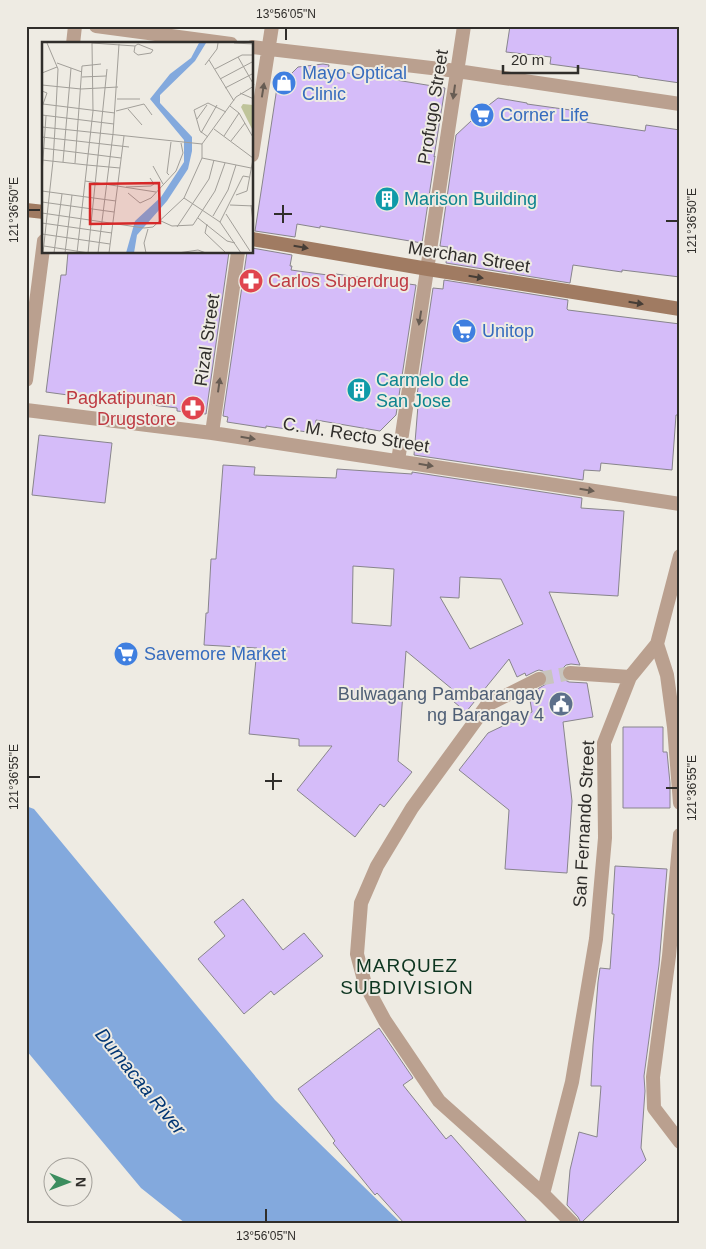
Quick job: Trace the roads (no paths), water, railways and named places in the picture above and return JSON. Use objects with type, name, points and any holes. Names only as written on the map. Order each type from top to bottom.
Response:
[{"type":"main road","points":[[26,210],[42,212]]},
{"type":"main road","name":"Merchan Street","points":[[254,239],[428,270],[680,309]]},
{"type":"street","points":[[73,42],[75,26]]},
{"type":"street","points":[[96,26],[216,42]]},
{"type":"street","points":[[254,143],[272,26]]},
{"type":"street","name":"Profugo Street","points":[[398,460],[464,26]]},
{"type":"street","points":[[254,46],[457,71],[680,104]]},
{"type":"street","points":[[26,380],[42,254]]},
{"type":"street","name":"Rizal Street","points":[[212,433],[238,254]]},
{"type":"street","name":"C. M. Recto Street","points":[[26,410],[212,433],[680,504]]},
{"type":"street","name":"San Fernando Street","points":[[543,1194],[572,1082],[596,939],[605,838],[604,743],[630,677],[657,644],[680,556]]},
{"type":"street","points":[[657,644],[667,675],[674,727],[680,803]]},
{"type":"street","points":[[570,673],[630,677]]},
{"type":"street","points":[[539,679],[487,705],[412,808],[377,866],[360,903],[357,954],[365,984],[385,1021],[440,1101],[543,1194],[572,1223]]},
{"type":"street","points":[[680,835],[669,956],[653,1077],[654,1108],[680,1142]]},
{"type":"water","name":"Dumacaa River","points":[[26,806],[34,809],[275,1100],[401,1223],[185,1223],[141,1188],[26,1050]]},
{"type":"tunnel","points":[[539,679],[570,673]]},
{"type":"place","name":"Mayo Optical Clinic","points":[[284,83]]},
{"type":"place","name":"Corner Life","points":[[482,115]]},
{"type":"place","name":"Marison Building","points":[[387,199]]},
{"type":"place","name":"Carlos Superdrug","points":[[251,281]]},
{"type":"place","name":"Unitop","points":[[464,331]]},
{"type":"place","name":"Carmelo de San Jose","points":[[359,390]]},
{"type":"place","name":"Pagkatipunan Drugstore","points":[[193,408]]},
{"type":"place","name":"Savemore Market","points":[[126,654]]},
{"type":"place","name":"Bulwagang Pambarangay ng Barangay 4","points":[[561,704]]},
{"type":"district","name":"MARQUEZ SUBDIVISION","points":[[407,976]]}]
